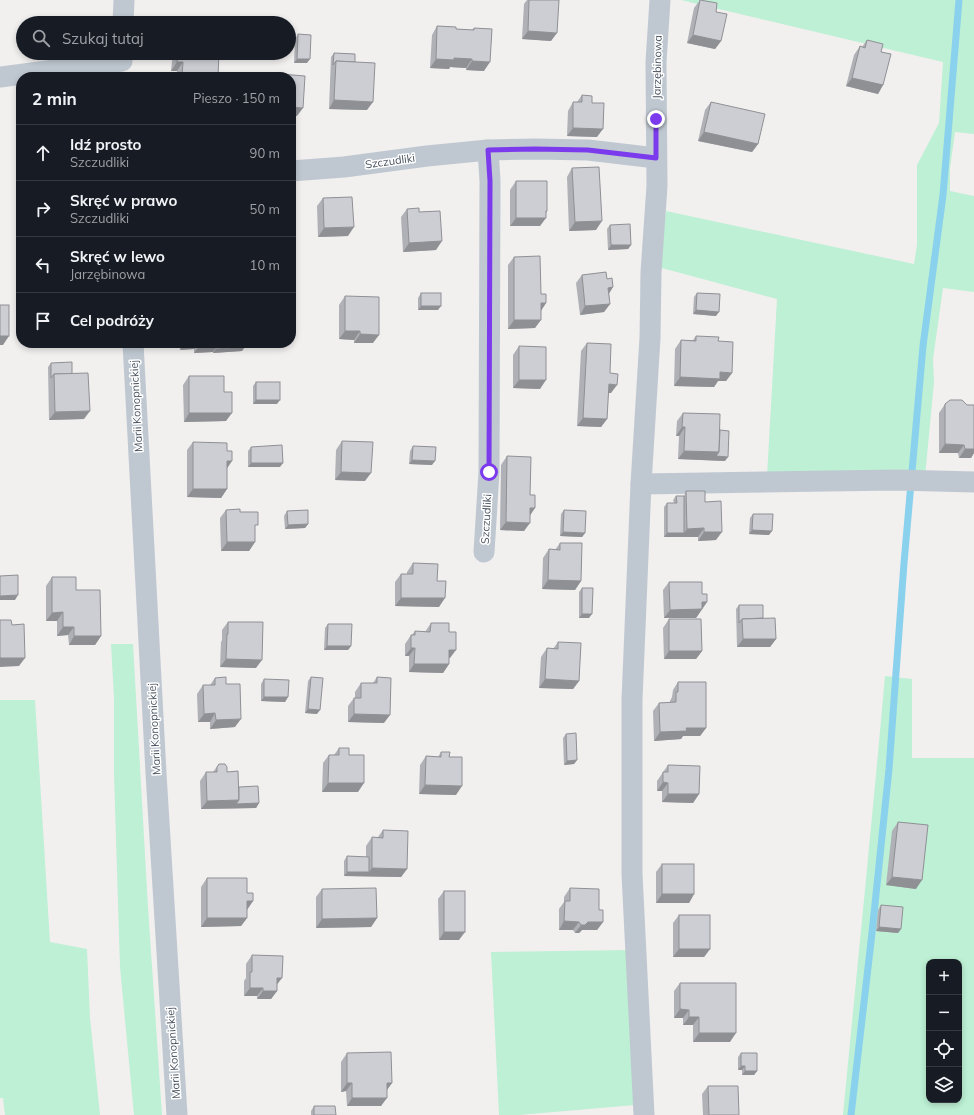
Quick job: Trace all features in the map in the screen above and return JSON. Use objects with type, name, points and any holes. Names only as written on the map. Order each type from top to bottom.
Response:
[{"type":"street","points":[[123,16],[124,0]]},
{"type":"street","name":"Jarzębinowa","points":[[644,1115],[632,874],[632,700],[641,484],[650,338],[651,272],[657,186],[656,62],[660,0]]},
{"type":"street","points":[[41,72],[123,64]]},
{"type":"street","points":[[0,76],[16,74]]},
{"type":"street","name":"Szczudliki","points":[[484,552],[489,472],[490,181],[488,150]]},
{"type":"street","name":"Szczudliki","points":[[296,172],[488,150],[588,150],[656,158]]},
{"type":"street","name":"Marii Konopnickiej","points":[[133,348],[142,533],[177,1115]]},
{"type":"street","points":[[641,484],[897,480],[974,482]]},
{"type":"green space","points":[[681,0],[974,0],[974,134],[955,132],[950,168],[950,191],[974,196],[974,292],[943,288],[933,359],[934,382],[925,477],[767,476],[777,299],[658,267],[666,211],[914,264],[917,245],[917,165],[939,123],[943,62]]},
{"type":"green space","points":[[111,644],[133,644],[162,1115],[134,1115],[120,967],[114,774],[114,698]]},
{"type":"green space","points":[[885,676],[912,679],[912,758],[974,758],[974,1115],[843,1115]]},
{"type":"green space","points":[[0,700],[35,700],[50,942],[87,949],[90,1018],[100,1115],[5,1115],[3,1098],[0,1098]]},
{"type":"green space","points":[[629,950],[635,1105],[519,1115],[499,1115],[491,952]]},
{"type":"building","points":[[529,0],[559,0],[557,33],[528,31]]},
{"type":"building","points":[[700,0],[717,3],[716,12],[727,14],[721,41],[693,35]]},
{"type":"building","points":[[437,26],[474,30],[474,28],[492,29],[490,62],[454,58],[454,60],[436,59]]},
{"type":"building","points":[[298,34],[311,35],[310,59],[297,59]]},
{"type":"building","points":[[867,40],[883,44],[881,52],[891,54],[883,85],[852,78],[860,46],[865,48]]},
{"type":"building","points":[[334,53],[355,54],[355,62],[336,61],[333,65]]},
{"type":"building","points":[[177,60],[219,60],[218,72],[182,72],[183,62],[177,62]]},
{"type":"building","points":[[336,61],[375,63],[373,102],[334,100]]},
{"type":"building","points":[[296,75],[305,76],[303,108],[296,107]]},
{"type":"building","points":[[582,95],[592,96],[592,103],[604,103],[603,129],[573,128],[573,102],[582,102]]},
{"type":"building","points":[[711,102],[765,114],[758,144],[704,132]]},
{"type":"building","points":[[599,167],[602,221],[575,222],[572,168]]},
{"type":"building","points":[[516,181],[547,181],[546,218],[516,218]]},
{"type":"building","points":[[352,197],[354,227],[324,228],[323,198]]},
{"type":"building","points":[[419,208],[419,212],[440,211],[442,241],[409,243],[407,209]]},
{"type":"building","points":[[630,224],[631,245],[611,245],[610,225]]},
{"type":"building","points":[[540,256],[541,294],[546,294],[546,303],[541,303],[541,320],[514,320],[514,257]]},
{"type":"building","points":[[606,272],[607,279],[612,278],[613,287],[608,288],[610,304],[585,306],[582,275]]},
{"type":"building","points":[[421,293],[441,293],[441,306],[421,306]]},
{"type":"building","points":[[697,293],[720,294],[719,312],[696,310]]},
{"type":"building","points":[[345,296],[379,297],[379,335],[360,334],[360,331],[345,331]]},
{"type":"building","points":[[0,305],[9,305],[9,336],[0,336]]},
{"type":"building","points":[[696,336],[719,337],[718,341],[733,342],[732,373],[720,372],[720,379],[680,377],[681,340],[696,341]]},
{"type":"building","points":[[587,343],[611,344],[610,373],[618,374],[617,385],[609,384],[607,419],[583,418]]},
{"type":"building","points":[[519,346],[546,347],[546,380],[519,380]]},
{"type":"building","points":[[72,362],[72,374],[54,374],[51,378],[51,363]]},
{"type":"building","points":[[88,373],[90,411],[55,412],[54,374]]},
{"type":"building","points":[[189,376],[224,376],[224,392],[232,392],[232,413],[189,413]]},
{"type":"building","points":[[256,382],[280,382],[280,400],[256,400]]},
{"type":"building","points":[[950,400],[962,400],[967,405],[974,405],[974,449],[965,449],[964,445],[945,444],[945,404]]},
{"type":"building","points":[[683,413],[720,414],[719,452],[684,451],[685,427],[682,427]]},
{"type":"building","points":[[720,430],[729,431],[728,457],[716,456],[719,452]]},
{"type":"building","points":[[342,441],[373,442],[371,473],[341,472]]},
{"type":"building","points":[[193,442],[227,443],[227,451],[232,451],[232,461],[227,461],[227,489],[193,489]]},
{"type":"building","points":[[282,445],[283,463],[251,463],[251,447]]},
{"type":"building","points":[[413,446],[436,447],[435,461],[412,460]]},
{"type":"building","points":[[507,456],[531,457],[530,495],[535,495],[535,508],[530,508],[530,523],[506,522]]},
{"type":"building","points":[[686,491],[705,491],[705,502],[721,501],[722,532],[704,532],[704,528],[687,529]]},
{"type":"building","points":[[676,496],[684,496],[684,533],[667,533],[667,503],[677,503]]},
{"type":"building","points":[[240,509],[240,512],[258,512],[258,525],[255,525],[255,542],[227,542],[226,510]]},
{"type":"building","points":[[308,510],[308,524],[288,525],[287,511]]},
{"type":"building","points":[[564,510],[586,511],[585,533],[563,532]]},
{"type":"building","points":[[753,514],[773,514],[772,531],[752,530]]},
{"type":"building","points":[[560,543],[582,543],[581,581],[548,580],[549,549],[560,550]]},
{"type":"building","points":[[413,563],[438,564],[437,581],[446,581],[445,598],[401,598],[401,574],[413,574]]},
{"type":"building","points":[[18,575],[18,595],[0,596],[0,576]]},
{"type":"building","points":[[52,577],[76,577],[76,590],[100,590],[101,636],[74,636],[74,627],[63,627],[63,612],[52,613]]},
{"type":"building","points":[[669,582],[702,582],[702,594],[707,594],[707,602],[702,602],[702,609],[670,610]]},
{"type":"building","points":[[582,588],[593,588],[592,614],[582,614]]},
{"type":"building","points":[[739,605],[763,605],[763,618],[742,619],[739,623]]},
{"type":"building","points":[[775,618],[776,639],[743,639],[742,619]]},
{"type":"building","points":[[669,619],[701,619],[702,651],[669,651]]},
{"type":"building","points":[[0,620],[11,620],[12,625],[24,624],[25,658],[0,658]]},
{"type":"building","points":[[228,622],[263,622],[262,660],[226,659]]},
{"type":"building","points":[[431,623],[449,623],[449,632],[456,632],[456,650],[449,650],[449,664],[414,664],[415,648],[411,648],[411,635],[415,635],[415,631],[430,632]]},
{"type":"building","points":[[328,624],[352,624],[351,646],[327,646]]},
{"type":"building","points":[[558,642],[581,643],[579,681],[545,679],[547,648],[558,649]]},
{"type":"building","points":[[226,677],[226,684],[240,684],[241,719],[216,720],[215,713],[204,714],[203,685],[215,685],[215,678]]},
{"type":"building","points":[[311,677],[323,678],[320,710],[308,709]]},
{"type":"building","points":[[377,677],[391,678],[390,715],[354,714],[354,698],[361,698],[361,683],[377,683]]},
{"type":"building","points":[[264,679],[289,680],[288,697],[264,697]]},
{"type":"building","points":[[678,682],[706,682],[706,728],[686,728],[687,731],[660,732],[659,703],[676,702]]},
{"type":"building","points":[[576,733],[577,760],[567,761],[566,734]]},
{"type":"building","points":[[339,748],[349,748],[349,755],[364,755],[364,783],[328,783],[329,755],[339,755]]},
{"type":"building","points":[[441,752],[450,752],[449,757],[462,757],[462,786],[425,785],[426,756],[441,757]]},
{"type":"building","points":[[219,764],[225,764],[227,767],[227,772],[238,771],[239,800],[207,801],[206,772],[217,772],[217,767]]},
{"type":"building","points":[[668,765],[700,766],[699,794],[668,794],[668,783],[663,782],[663,772],[668,772]]},
{"type":"building","points":[[258,786],[259,803],[236,804],[239,800],[239,787]]},
{"type":"building","points":[[898,822],[928,825],[922,880],[892,877]]},
{"type":"building","points":[[383,830],[408,831],[407,869],[372,868],[372,837],[383,838]]},
{"type":"building","points":[[347,856],[369,857],[369,872],[347,872]]},
{"type":"building","points":[[662,864],[694,864],[694,894],[662,894]]},
{"type":"building","points":[[207,878],[247,878],[247,893],[253,893],[253,901],[247,901],[247,918],[207,918]]},
{"type":"building","points":[[376,888],[377,918],[322,919],[322,889]]},
{"type":"building","points":[[570,888],[599,889],[599,910],[603,910],[603,922],[588,922],[585,925],[581,925],[579,922],[564,921],[565,901],[570,901]]},
{"type":"building","points":[[444,891],[465,891],[465,932],[444,932]]},
{"type":"building","points":[[881,905],[903,907],[901,929],[879,927]]},
{"type":"building","points":[[679,915],[710,915],[710,949],[679,949]]},
{"type":"building","points":[[252,955],[283,956],[282,978],[277,978],[277,991],[263,991],[263,988],[250,988]]},
{"type":"building","points":[[680,983],[736,983],[736,1033],[699,1033],[699,1017],[689,1017],[689,1010],[680,1009]]},
{"type":"building","points":[[391,1052],[392,1083],[387,1083],[387,1098],[352,1098],[352,1083],[347,1083],[347,1053]]},
{"type":"building","points":[[741,1053],[757,1053],[757,1071],[745,1071],[745,1066],[741,1066]]},
{"type":"building","points":[[708,1086],[738,1086],[739,1115],[709,1115]]},
{"type":"building","points":[[314,1106],[335,1106],[336,1115],[314,1115]]},
{"type":"waterway","points":[[851,1115],[889,769],[904,563],[923,346],[943,195],[959,0]]},
{"type":"route","points":[[489,472],[490,181],[488,150],[588,150],[656,158],[656,119]]}]
